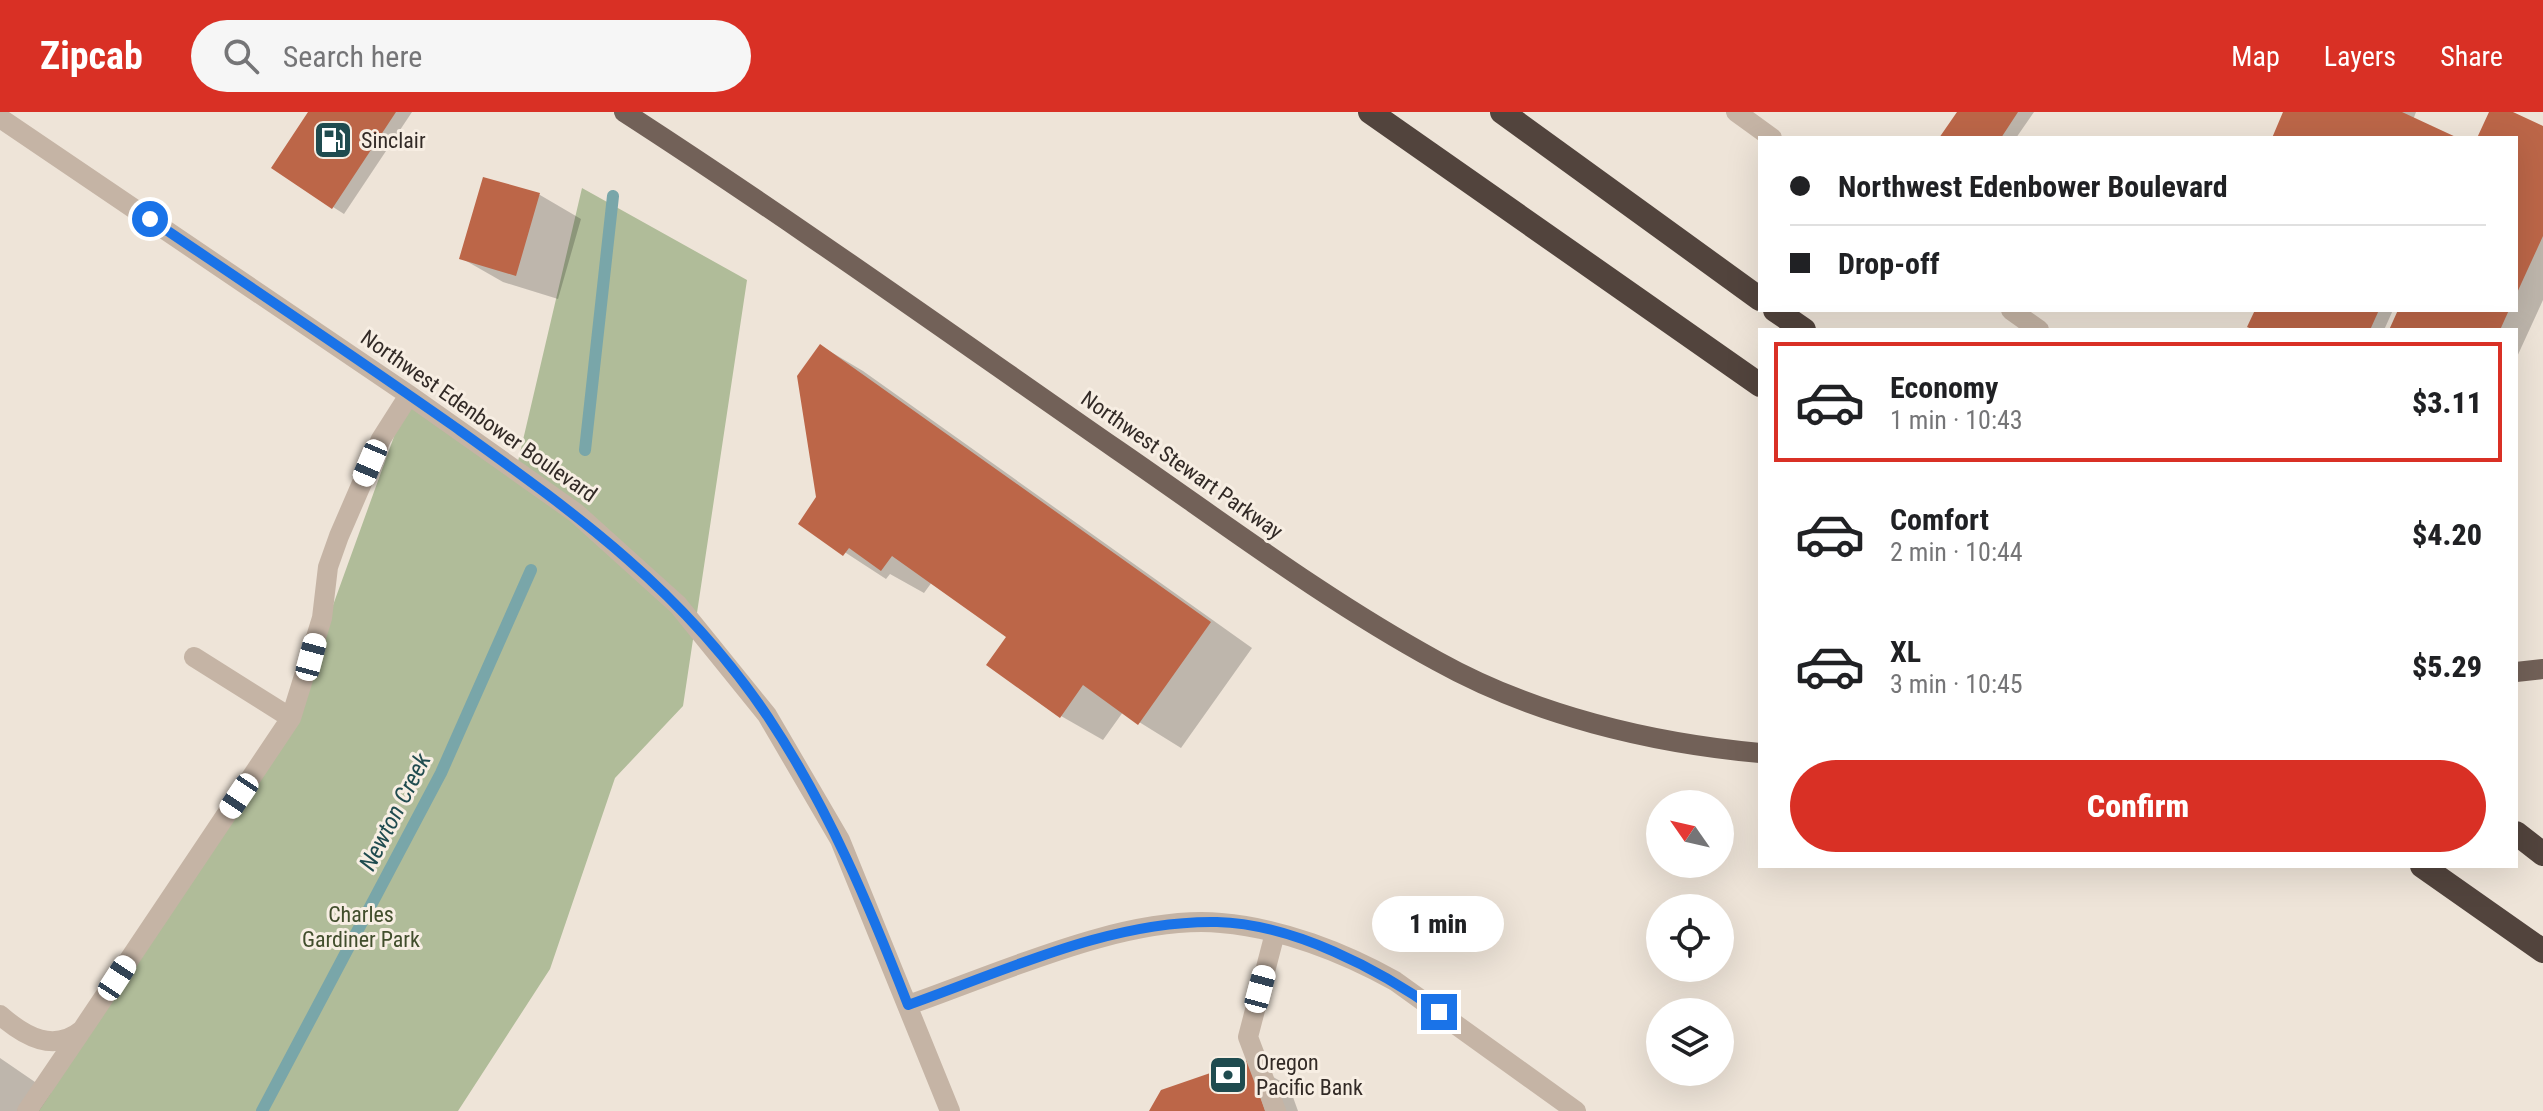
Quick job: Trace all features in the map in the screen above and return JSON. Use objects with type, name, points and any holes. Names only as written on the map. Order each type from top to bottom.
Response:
[{"type":"highway","points":[[1370,112],[1758,384]]},
{"type":"highway","points":[[1502,112],[1758,298]]},
{"type":"highway","points":[[1778,312],[1801,328]]},
{"type":"highway","points":[[2518,835],[2543,854]]},
{"type":"highway","points":[[2425,868],[2543,951]]},
{"type":"main road","name":"Northwest Stewart Parkway","points":[[624,112],[1294,572],[1438,662],[1509,694],[1576,718],[1654,737],[1758,753]]},
{"type":"main road","points":[[2518,672],[2543,669]]},
{"type":"street","points":[[1736,112],[1769,136]]},
{"type":"street","name":"Northwest Edenbower Boulevard","points":[[0,118],[409,395],[576,513],[678,605],[767,715],[840,840],[950,1111]]},
{"type":"street","points":[[2014,312],[2036,328]]},
{"type":"street","points":[[27,1111],[291,718],[318,631],[328,567],[339,536],[381,439],[409,395]]},
{"type":"street","points":[[194,657],[291,718]]},
{"type":"street","points":[[908,1005],[1109,935],[1174,924],[1220,922],[1275,933],[1363,963],[1395,981],[1576,1111]]},
{"type":"street","points":[[1275,933],[1248,1037],[1276,1111]]},
{"type":"street","points":[[0,1015],[38,1040],[51,1043],[69,1040],[82,1030]]},
{"type":"green space","name":"Charles Gardiner Park","points":[[582,188],[747,280],[683,706],[615,778],[550,969],[458,1111],[17,1111],[302,691],[409,395],[516,470]]},
{"type":"building","name":"Sinclair","points":[[308,112],[396,112],[332,209],[271,168]]},
{"type":"building","points":[[1957,112],[2018,112],[2002,136],[1940,136]]},
{"type":"building","points":[[2283,112],[2402,112],[2454,136],[2273,136]]},
{"type":"building","points":[[2489,112],[2513,112],[2543,126],[2543,236],[2518,291],[2518,136],[2478,136]]},
{"type":"building","points":[[483,177],[540,193],[516,276],[459,259]]},
{"type":"building","points":[[2254,312],[2378,312],[2371,328],[2247,327]]},
{"type":"building","points":[[2397,312],[2508,312],[2501,328],[2390,328]]},
{"type":"building","points":[[820,344],[1211,622],[1138,725],[1083,685],[1060,718],[986,665],[1006,637],[892,556],[881,571],[849,548],[843,556],[798,524],[816,497],[797,376]]},
{"type":"building","name":"Oregon Pacific Bank","points":[[1248,1060],[1265,1111],[1149,1111],[1161,1090]]},
{"type":"waterway","name":"Newton Creek","points":[[585,450],[613,196]]},
{"type":"waterway","name":"Newton Creek","points":[[262,1111],[441,773],[531,570]]},
{"type":"place","name":"Sinclair","points":[[333,140]]},
{"type":"place","name":"Oregon Pacific Bank","points":[[1228,1075]]},
{"type":"route","points":[[150,219],[576,513],[678,605],[767,715],[804,774],[840,840],[908,1005],[1109,935],[1174,924],[1220,922],[1275,933],[1363,963],[1439,1012]]}]
